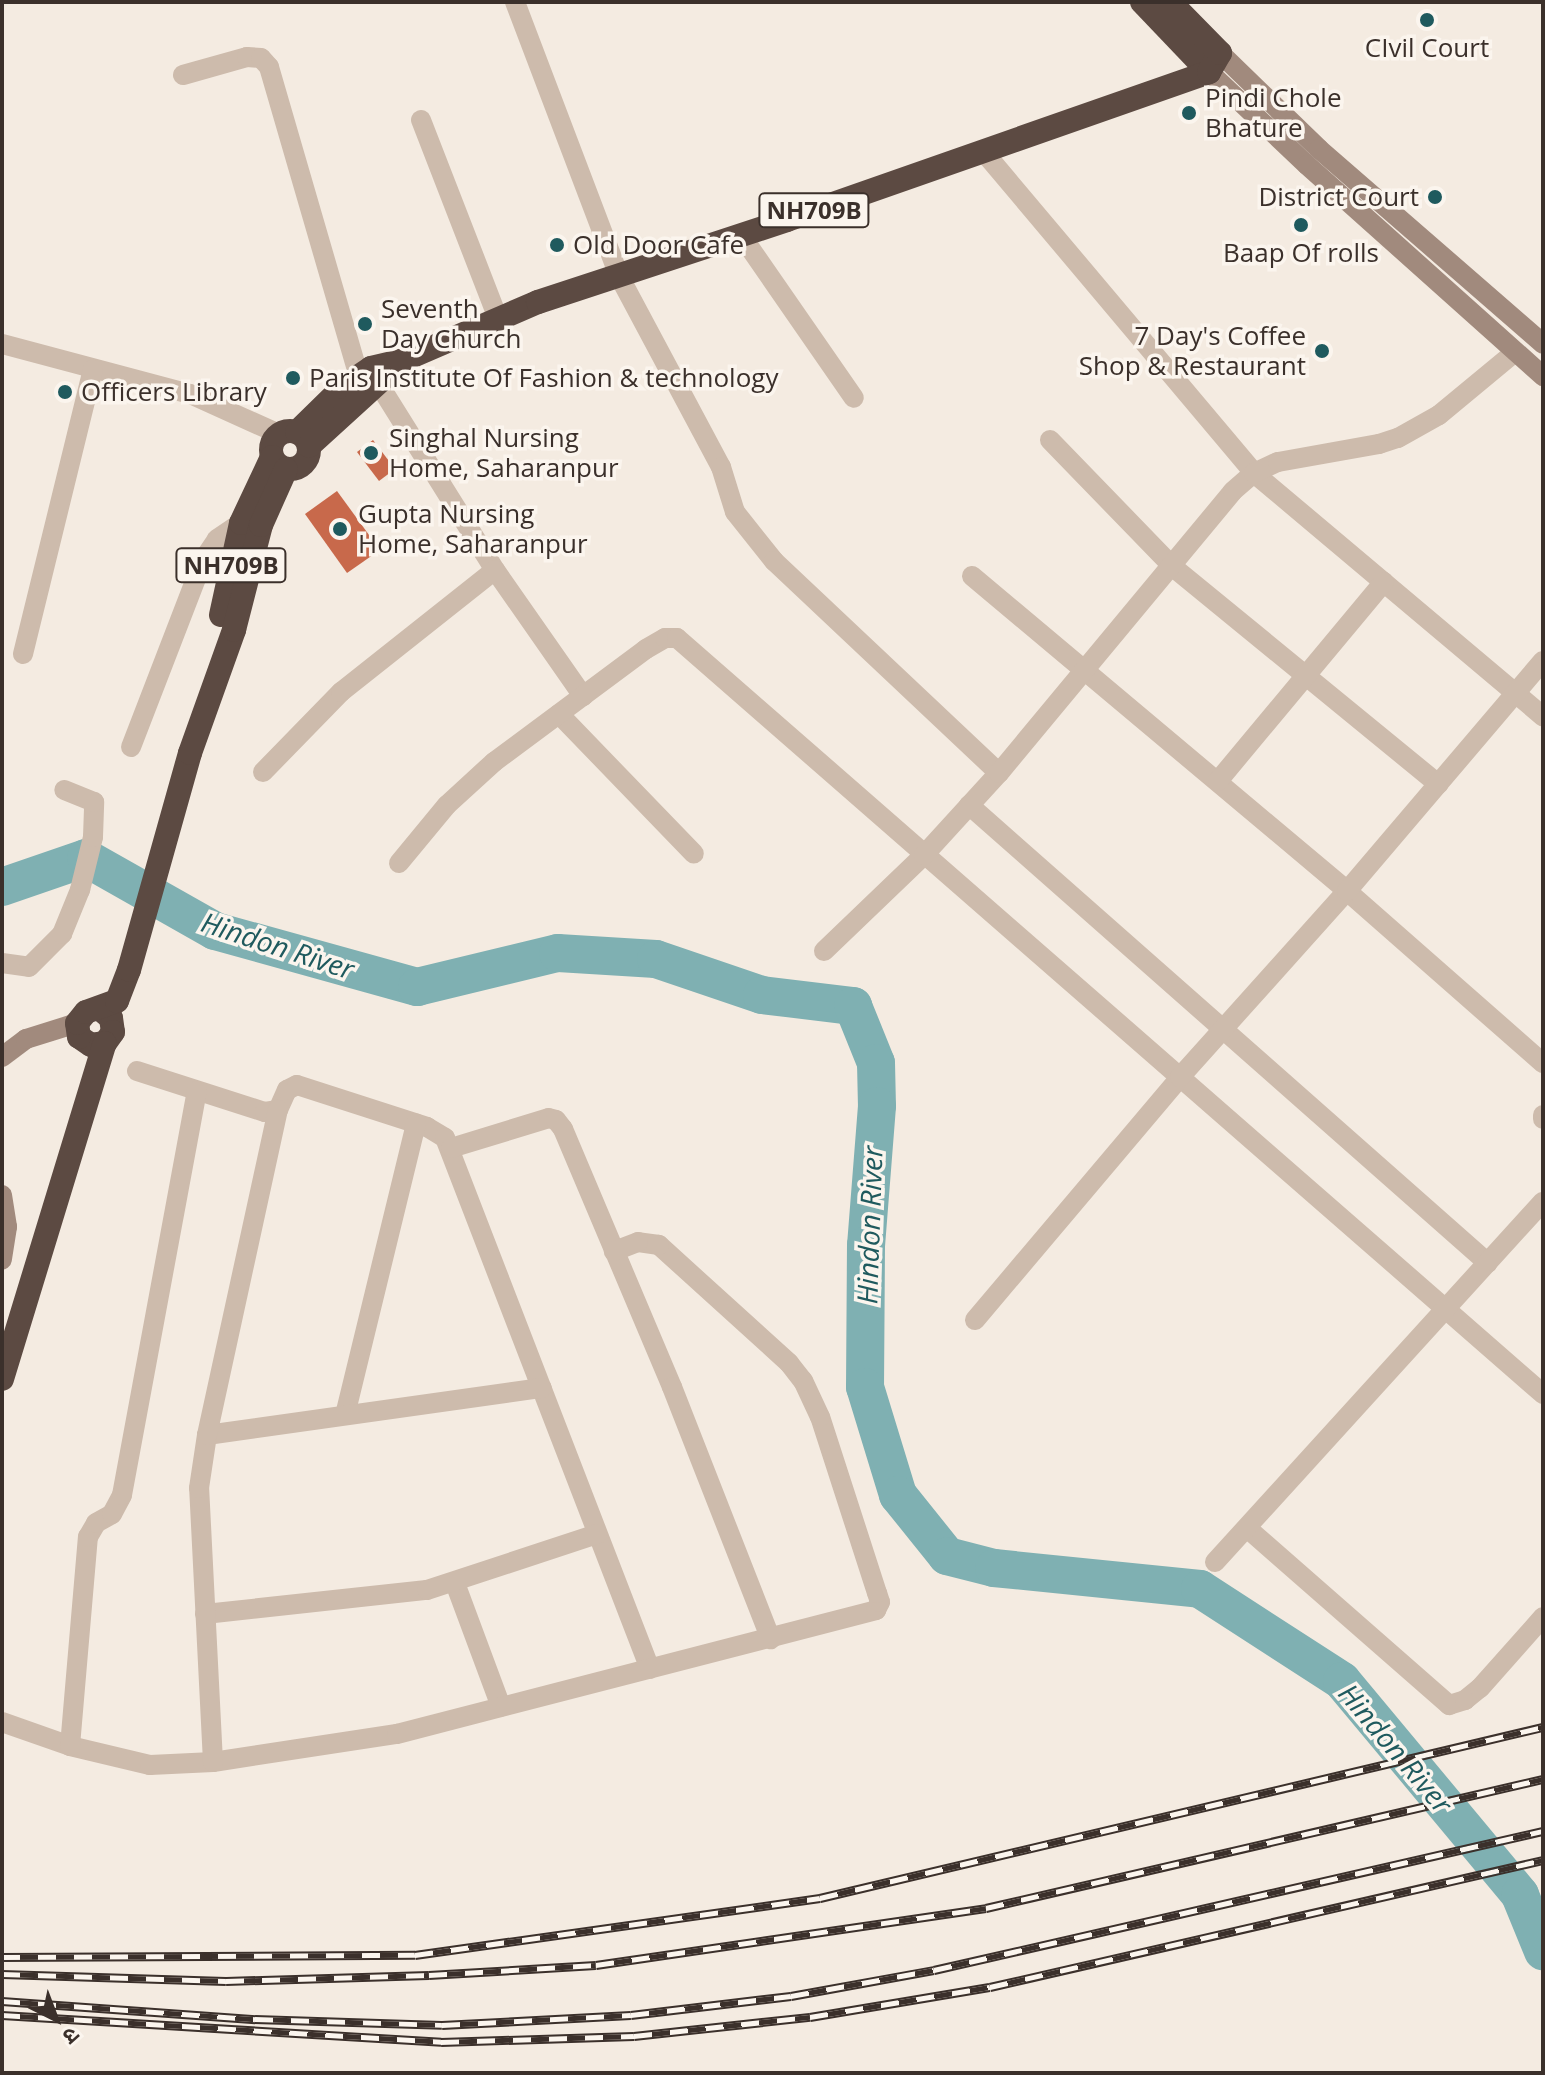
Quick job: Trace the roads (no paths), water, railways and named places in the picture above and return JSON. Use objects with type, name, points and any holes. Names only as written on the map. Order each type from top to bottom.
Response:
[{"type":"highway","points":[[1142,2],[1214,62]]},
{"type":"highway","points":[[1170,2],[1214,62]]},
{"type":"highway","name":"NH709B","points":[[215,681],[216,638],[241,523],[289,447],[369,379],[401,361],[498,319],[983,151],[1214,62]]},
{"type":"highway","name":"NH709B","points":[[77,1023],[86,1012],[117,1001],[129,970],[190,753],[234,630],[261,525],[289,447]]},
{"type":"highway","points":[[2,1379],[105,1043],[113,1032],[111,1018],[100,1009]]},
{"type":"highway","points":[[77,1023],[84,1042],[105,1043]]},
{"type":"main road","points":[[1214,62],[1543,344]]},
{"type":"main road","points":[[1214,62],[1514,353],[1543,376]]},
{"type":"main road","points":[[2,1057],[26,1039],[77,1023]]},
{"type":"main road","points":[[2,1195],[7,1227],[2,1260]]},
{"type":"street","points":[[515,2],[619,276],[721,467],[735,512],[754,539],[999,773]]},
{"type":"street","points":[[183,75],[247,57],[261,58],[269,67],[369,379],[495,570],[583,696]]},
{"type":"street","points":[[421,120],[498,319]]},
{"type":"street","points":[[983,151],[1254,473],[1543,716]]},
{"type":"street","points":[[741,235],[854,398]]},
{"type":"street","points":[[2,344],[190,394],[289,447]]},
{"type":"street","points":[[824,951],[924,855],[999,773],[1233,491],[1254,473],[1278,462],[1398,438],[1439,415],[1514,353]]},
{"type":"street","points":[[23,654],[93,369]]},
{"type":"street","points":[[1050,440],[1173,567],[1438,784]]},
{"type":"street","points":[[131,747],[203,560],[217,539],[241,523]]},
{"type":"street","points":[[263,772],[341,692],[495,570]]},
{"type":"street","points":[[972,576],[1347,891],[1543,1063]]},
{"type":"street","points":[[1218,781],[1384,582]]},
{"type":"street","points":[[399,863],[447,805],[494,762],[646,649],[665,638],[677,638],[1444,1311],[1543,1394]]},
{"type":"street","points":[[975,1320],[1180,1077],[1347,891],[1543,661]]},
{"type":"street","points":[[559,714],[694,854]]},
{"type":"street","points":[[2,963],[29,967],[62,934],[80,890],[93,837],[94,802],[64,790]]},
{"type":"street","points":[[969,805],[1488,1263]]},
{"type":"street","points":[[137,1071],[265,1112],[278,1110]]},
{"type":"street","points":[[213,1762],[199,1488],[207,1435],[278,1110],[287,1090],[297,1085],[437,1131],[451,1148],[650,1669]]},
{"type":"street","points":[[70,1746],[88,1537],[96,1523],[112,1514],[122,1495],[197,1091]]},
{"type":"street","points":[[451,1148],[540,1120],[556,1120],[614,1251],[771,1639]]},
{"type":"street","points":[[345,1415],[416,1124]]},
{"type":"street","points":[[1215,1562],[1543,1202]]},
{"type":"street","points":[[2,1722],[70,1746],[150,1765],[213,1762],[397,1734],[868,1615],[880,1602],[812,1397],[789,1363],[659,1245],[638,1242],[614,1251]]},
{"type":"street","points":[[207,1435],[542,1388]]},
{"type":"street","points":[[1247,1528],[1449,1705],[1465,1700],[1480,1688],[1543,1617]]},
{"type":"street","points":[[205,1614],[402,1594],[455,1583],[597,1534]]},
{"type":"street","points":[[455,1583],[501,1707]]},
{"type":"waterway","name":"Hindon River","points":[[2,887],[86,858],[215,931],[417,987],[558,953],[656,959],[762,995],[853,1006],[876,1063],[877,1106],[866,1245],[865,1387],[898,1495],[947,1556],[994,1568],[1200,1589],[1342,1681],[1520,1895],[1543,1951]]},
{"type":"railway","points":[[2,1957],[415,1955],[820,1898],[1543,1727]]},
{"type":"railway","points":[[2,1974],[226,1981],[429,1975],[596,1965],[986,1908],[1543,1779]]},
{"type":"railway","points":[[2,2001],[255,2019],[442,2025],[631,2015],[791,1996],[934,1970],[1543,1831]]},
{"type":"railway","points":[[2,2015],[441,2042],[634,2036],[810,2017],[990,1987],[1543,1860]]},
{"type":"place","name":"CIvil Court","points":[[1427,20]]},
{"type":"place","name":"Pindi Chole Bhature","points":[[1189,113]]},
{"type":"place","name":"District Court","points":[[1435,197]]},
{"type":"place","name":"Baap Of rolls","points":[[1301,225]]},
{"type":"place","name":"Old Door Cafe","points":[[557,245]]},
{"type":"place","name":"Seventh Day Church","points":[[365,324]]},
{"type":"place","name":"7 Day's Coffee Shop & Restaurant","points":[[1322,351]]},
{"type":"place","name":"Paris Institute Of Fashion & technology","points":[[293,378]]},
{"type":"place","name":"Officers Library","points":[[65,392]]},
{"type":"place","name":"Singhal Nursing Home, Saharanpur","points":[[371,453]]},
{"type":"place","name":"Gupta Nursing Home, Saharanpur","points":[[340,529]]}]
